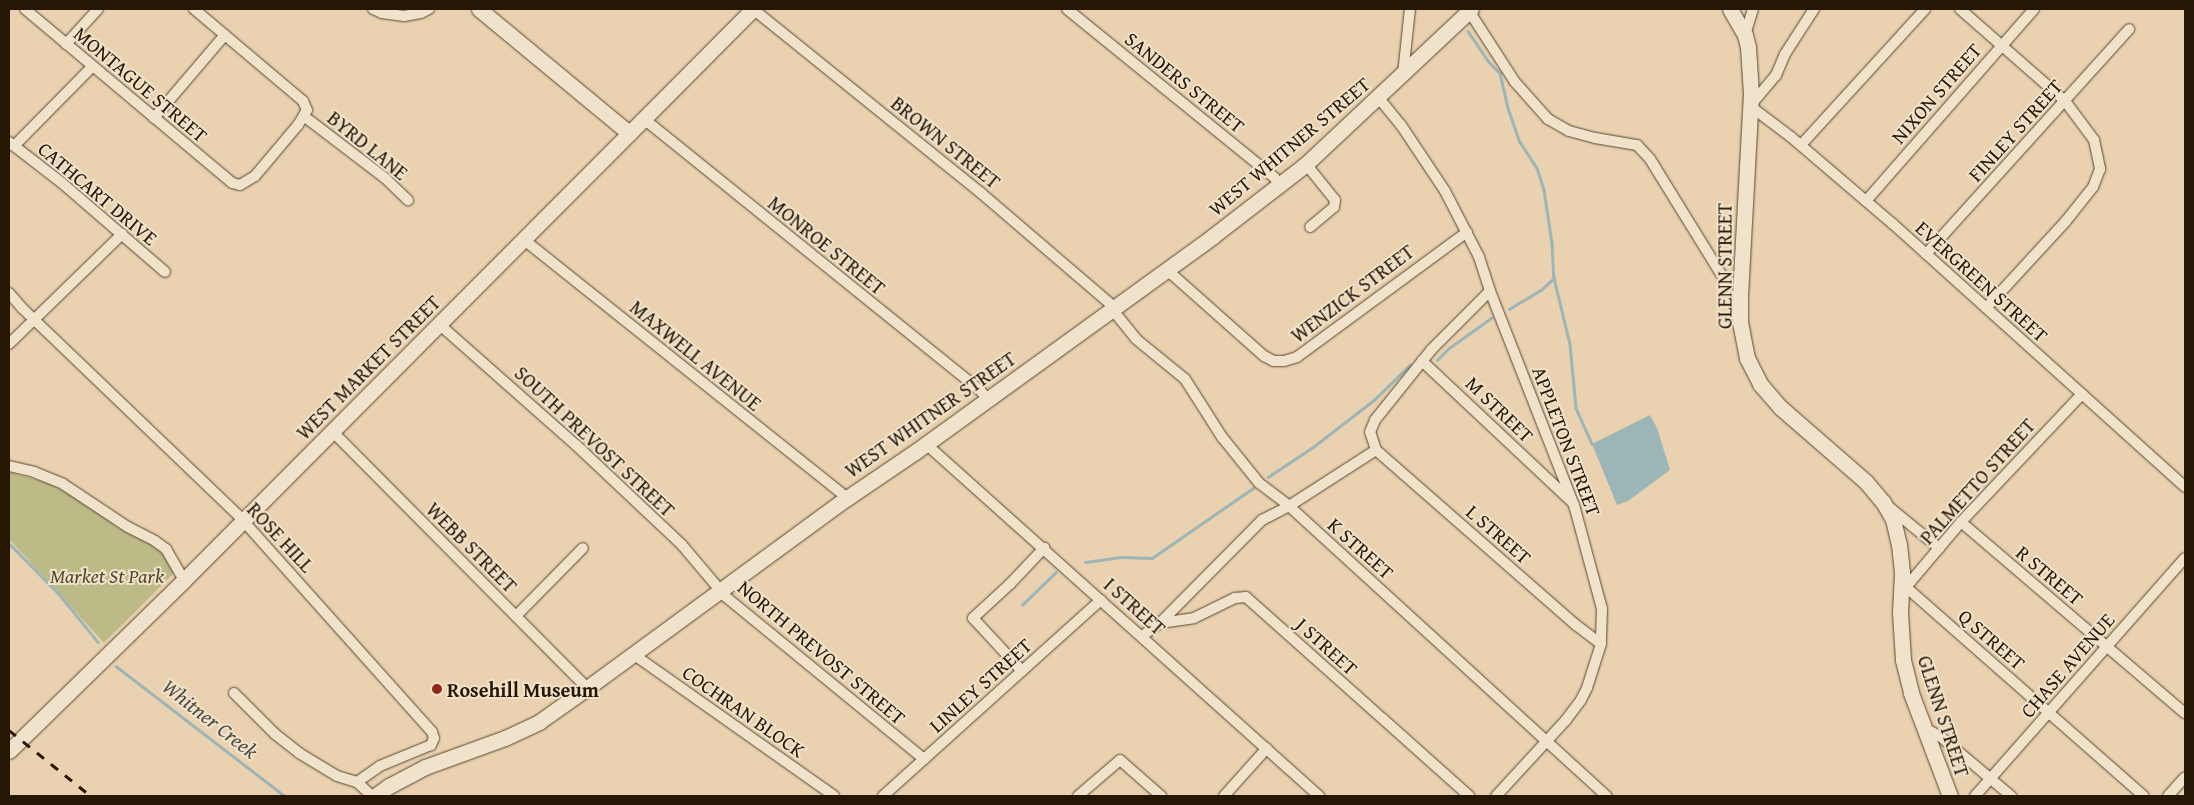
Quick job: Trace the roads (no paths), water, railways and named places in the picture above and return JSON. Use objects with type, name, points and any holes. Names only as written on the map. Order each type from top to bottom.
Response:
[{"type":"street","name":"MONTAGUE STREET","points":[[25,9],[232,184],[240,185],[255,176],[305,117]]},
{"type":"street","points":[[66,44],[98,9]]},
{"type":"street","points":[[194,9],[303,101],[307,110],[305,117]]},
{"type":"street","points":[[373,9],[382,13],[404,16],[421,13],[430,9]]},
{"type":"street","points":[[479,9],[629,133]]},
{"type":"street","name":"WEST MARKET STREET","points":[[9,751],[184,580],[753,9]]},
{"type":"street","name":"BROWN STREET","points":[[753,9],[981,193],[1113,308]]},
{"type":"street","name":"SANDERS STREET","points":[[1067,9],[1274,177],[1280,185]]},
{"type":"street","points":[[1403,75],[1410,9]]},
{"type":"street","name":"GLENN STREET","points":[[1730,9],[1745,34],[1748,47],[1750,106],[1740,293],[1740,322],[1747,358],[1760,384],[1782,408],[1866,482],[1883,502],[1938,548]]},
{"type":"street","points":[[1745,34],[1753,9]]},
{"type":"street","points":[[1750,106],[1776,75],[1785,54],[1814,9]]},
{"type":"street","points":[[1801,146],[1925,9]]},
{"type":"street","points":[[1960,9],[2066,100],[2094,140],[2100,169],[2093,187],[2066,221],[1986,308]]},
{"type":"street","name":"NIXON STREET","points":[[1866,201],[2034,9]]},
{"type":"street","points":[[1470,10],[1515,82],[1548,119],[1568,131],[1637,145],[1650,160],[1724,277]]},
{"type":"street","name":"WEST WHITNER STREET","points":[[374,796],[389,786],[425,768],[505,738],[539,722],[587,688],[847,498],[926,444],[1213,236],[1280,185],[1306,164],[1403,75],[1470,10]]},
{"type":"street","name":"FINLEY STREET","points":[[1926,254],[2129,29]]},
{"type":"street","points":[[154,118],[226,35]]},
{"type":"street","points":[[11,144],[93,66]]},
{"type":"street","name":"APPLETON STREET","points":[[1378,97],[1401,125],[1445,192],[1479,257],[1490,291],[1574,505],[1599,589],[1602,608],[1601,644],[1584,694],[1565,721],[1496,796]]},
{"type":"street","name":"EVERGREEN STREET","points":[[1750,106],[1866,201],[2185,487]]},
{"type":"street","name":"BYRD LANE","points":[[305,117],[385,178],[408,200]]},
{"type":"street","name":"MONROE STREET","points":[[644,119],[980,390],[987,399]]},
{"type":"street","name":"CATHCART DRIVE","points":[[11,144],[122,234],[165,272]]},
{"type":"street","points":[[1306,164],[1335,200],[1334,207],[1310,227]]},
{"type":"street","name":"WENZICK STREET","points":[[1166,269],[1264,356],[1274,361],[1284,361],[1297,357],[1467,232]]},
{"type":"street","points":[[9,344],[122,234]]},
{"type":"street","name":"MAXWELL AVENUE","points":[[523,239],[847,498]]},
{"type":"street","points":[[1160,623],[1262,520],[1289,506],[1376,450],[1370,432],[1375,420],[1422,361],[1490,291]]},
{"type":"street","name":"ROSE HILL","points":[[9,293],[34,320],[243,520],[432,732],[434,738],[431,745],[380,766],[357,782]]},
{"type":"street","name":"K STREET","points":[[1113,308],[1136,339],[1184,379],[1222,437],[1259,483],[1289,506],[1607,796]]},
{"type":"street","name":"SOUTH PREVOST STREET","points":[[439,324],[576,445],[682,545],[721,591]]},
{"type":"street","name":"M STREET","points":[[1422,361],[1574,505]]},
{"type":"street","name":"PALMETTO STREET","points":[[1904,591],[1961,522],[2082,394]]},
{"type":"street","name":"WEBB STREET","points":[[332,432],[587,688]]},
{"type":"street","name":"I STREET","points":[[926,444],[1319,796]]},
{"type":"street","name":"L STREET","points":[[1376,450],[1576,625],[1601,644]]},
{"type":"street","points":[[9,466],[34,472],[63,484],[128,527],[155,540],[166,549],[184,580]]},
{"type":"street","name":"GLENN STREET","points":[[1883,502],[1893,519],[1899,544],[1904,591],[1903,660],[1923,727],[1950,796]]},
{"type":"street","name":"R STREET","points":[[1961,522],[2185,714]]},
{"type":"street","points":[[516,616],[583,548]]},
{"type":"street","points":[[1022,671],[973,618],[1010,584],[1044,548]]},
{"type":"street","name":"CHASE AVENUE","points":[[1975,796],[2185,558]]},
{"type":"street","name":"NORTH PREVOST STREET","points":[[721,591],[769,634],[924,759]]},
{"type":"street","name":"Q STREET","points":[[1904,591],[2049,712],[2144,796]]},
{"type":"street","name":"J STREET","points":[[1142,636],[1160,623],[1194,618],[1235,598],[1246,598],[1469,796]]},
{"type":"street","name":"LINLEY STREET","points":[[883,796],[1101,600]]},
{"type":"street","name":"COCHRAN BLOCK","points":[[633,654],[834,796]]},
{"type":"street","points":[[234,693],[275,734],[299,754],[337,776],[357,782],[374,796]]},
{"type":"street","points":[[1923,727],[1941,737],[2011,796]]},
{"type":"street","points":[[1224,796],[1267,748]]},
{"type":"street","points":[[1078,796],[1120,760],[1161,796]]},
{"type":"street","points":[[2168,796],[2185,777]]},
{"type":"water","points":[[1650,415],[1657,428],[1670,470],[1628,501],[1617,505],[1592,444]]},
{"type":"waterway","points":[[1468,31],[1489,62],[1500,73],[1508,108],[1520,142],[1537,168],[1544,190],[1552,243],[1554,278],[1570,344],[1576,408],[1592,444]]},
{"type":"waterway","points":[[1509,309],[1541,290],[1554,278]]},
{"type":"waterway","points":[[1437,360],[1449,348],[1491,318]]},
{"type":"waterway","points":[[1268,477],[1313,447],[1375,399],[1410,365]]},
{"type":"waterway","points":[[1085,562],[1121,557],[1152,558],[1253,488]]},
{"type":"waterway","name":"Whitner Creek","points":[[9,543],[59,594],[98,642]]},
{"type":"waterway","points":[[1022,605],[1056,572]]},
{"type":"waterway","name":"Whitner Creek","points":[[116,666],[285,796]]},
{"type":"railway","points":[[9,730],[91,796]]},
{"type":"place","name":"Rosehill Museum","points":[[437,689]]},
{"type":"park label","name":"Market St Park","points":[[107,575]]}]
